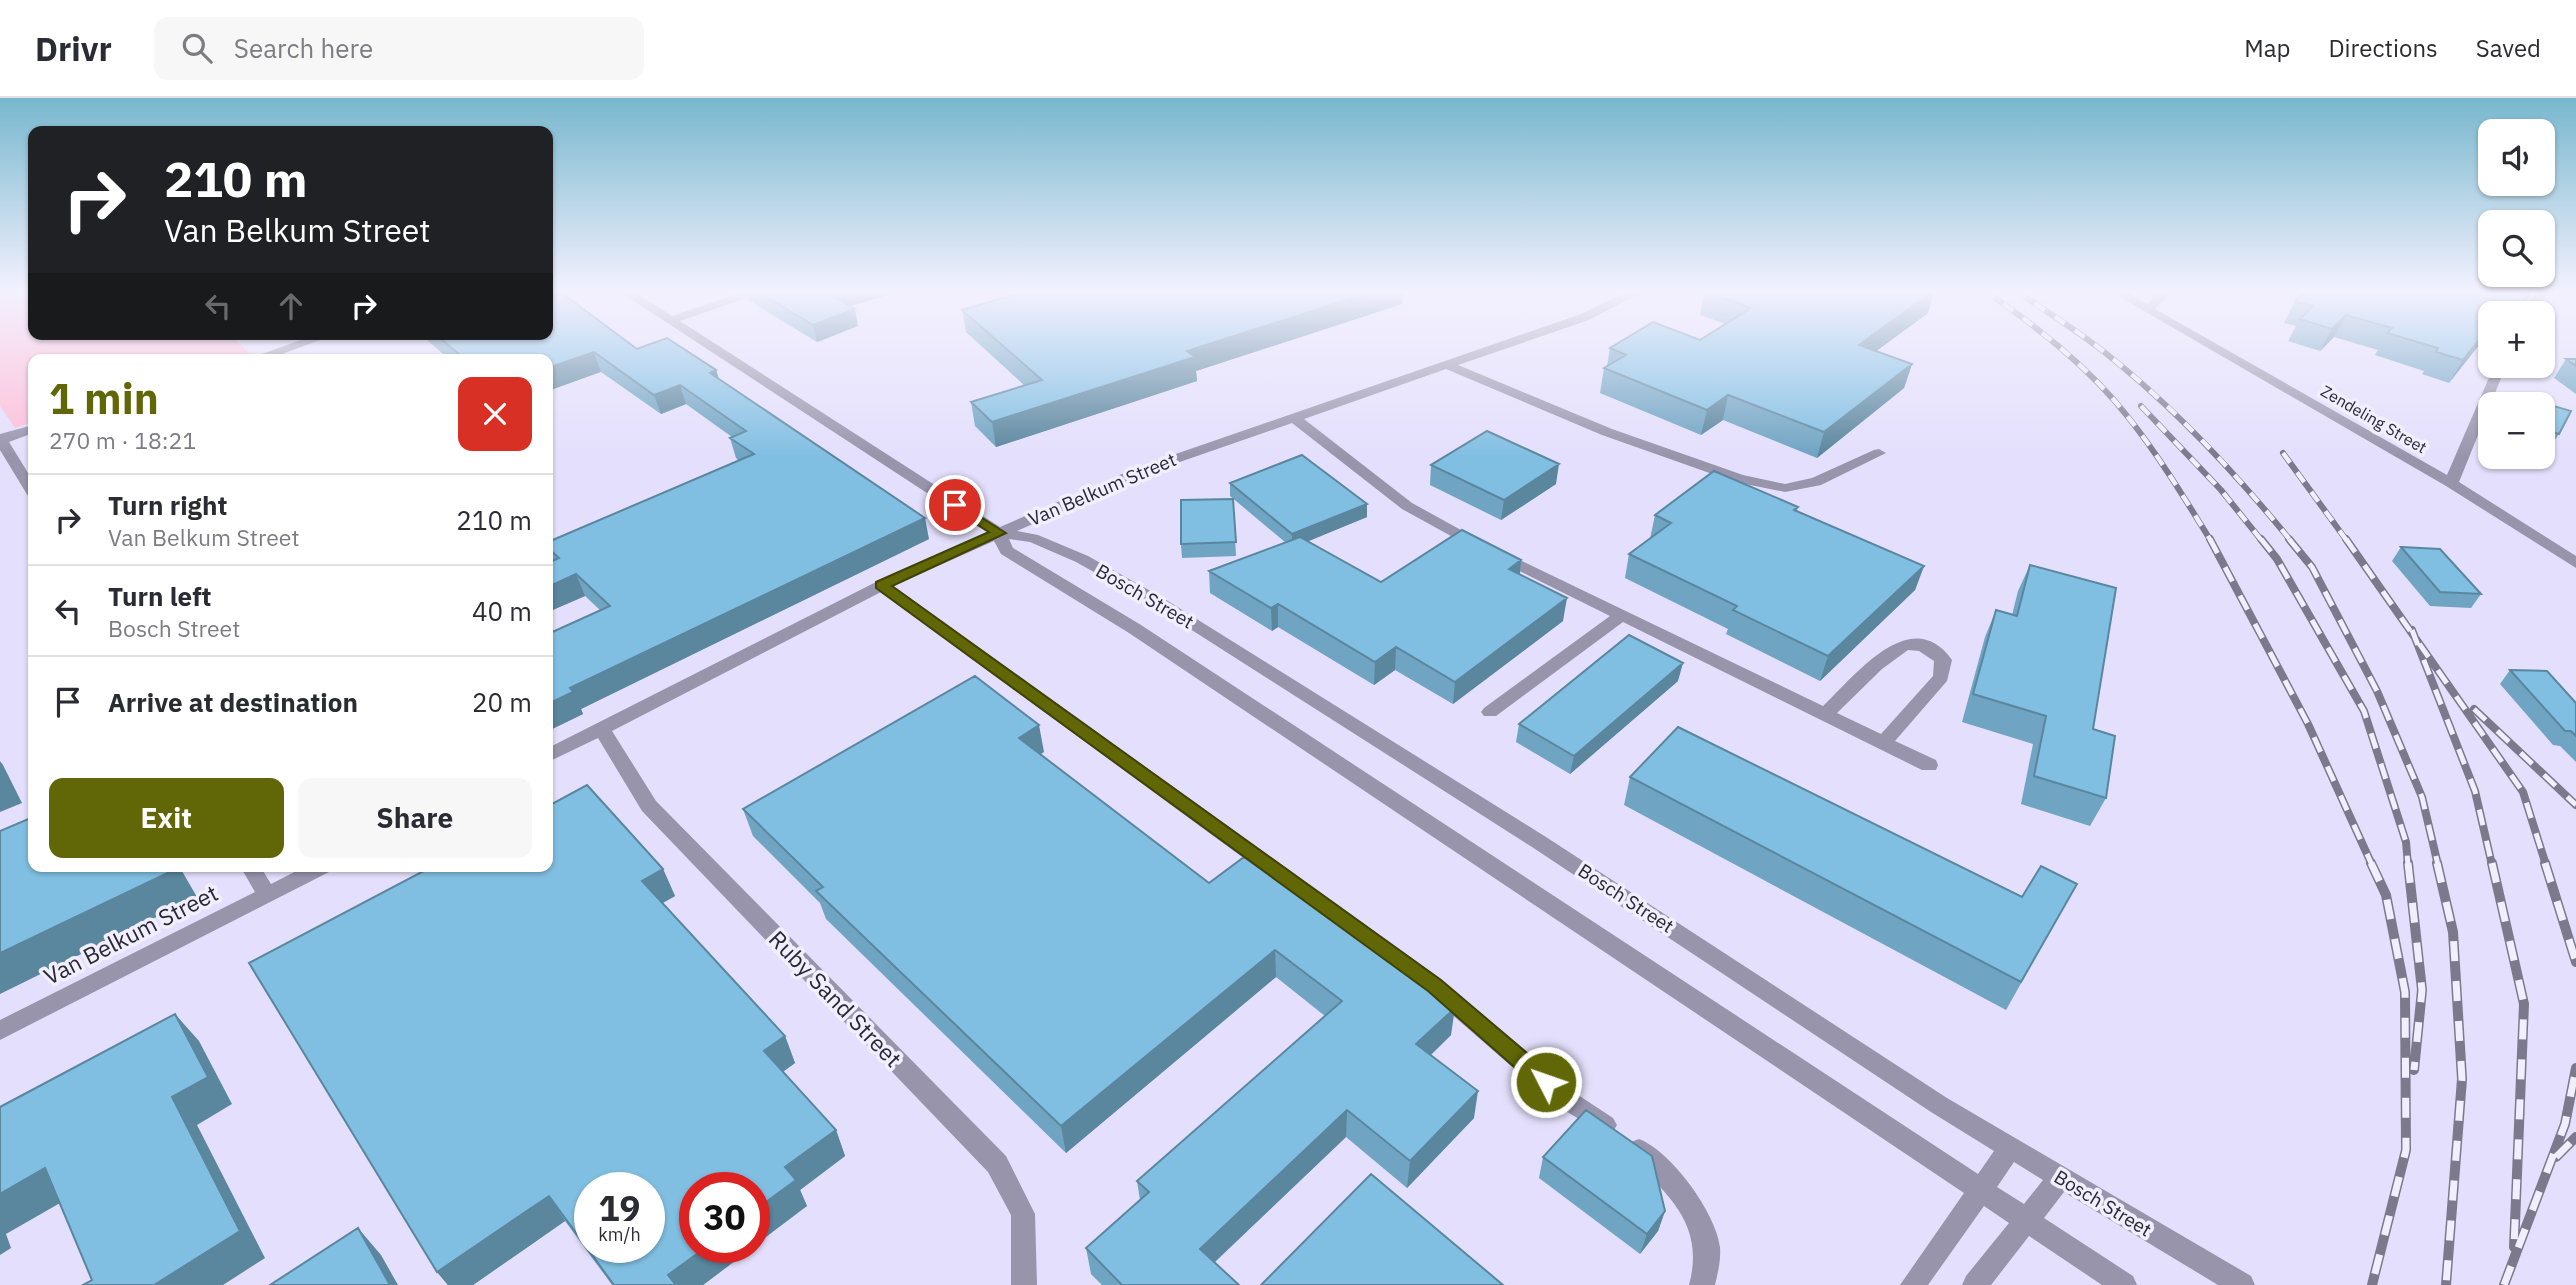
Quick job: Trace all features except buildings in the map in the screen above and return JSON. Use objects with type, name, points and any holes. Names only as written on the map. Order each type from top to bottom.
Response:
[{"type":"street","points":[[269,354],[296,345]]},
{"type":"street","name":"Bosch Street","points":[[707,345],[999,533],[1033,538],[1082,559],[1157,601],[1539,842],[1940,1105],[2242,1285]]},
{"type":"street","name":"Van Belkum Street","points":[[553,754],[881,585],[1143,470],[1503,345]]},
{"type":"street","name":"Zendeling Street","points":[[2209,345],[2451,483],[2576,563]]},
{"type":"street","points":[[1447,365],[1607,432],[1740,479],[1785,488],[1816,482],[1879,453]]},
{"type":"street","points":[[2451,483],[2495,378]]},
{"type":"street","points":[[1296,419],[1373,482],[1458,536],[1929,765]]},
{"type":"street","points":[[28,431],[0,439],[28,486]]},
{"type":"street","name":"Bosch Street","points":[[999,533],[1006,551],[1135,629],[1537,893],[2028,1222],[2113,1284]]},
{"type":"street","points":[[881,585],[1434,986],[1564,1098],[1632,1143],[1679,1190],[1700,1220],[1709,1268],[1702,1285]]},
{"type":"street","points":[[1490,712],[1623,614]]},
{"type":"street","points":[[1825,714],[1896,648],[1915,644],[1926,648],[1943,660],[1941,677],[1883,743]]},
{"type":"street","name":"Ruby Sand Street","points":[[602,729],[649,806],[997,1164],[1023,1214],[1024,1285]]},
{"type":"street","points":[[254,872],[267,895]]},
{"type":"street","name":"Van Belkum Street","points":[[0,1031],[312,872]]},
{"type":"street","points":[[1913,1285],[2011,1147]]},
{"type":"street","points":[[1975,1285],[2028,1222],[2060,1178]]},
{"type":"shaded area","points":[[0,345],[241,345],[250,354],[28,354],[28,424],[15,428],[0,406]]},
{"type":"railway","points":[[2058,345],[2113,399],[2139,432],[2211,541]]},
{"type":"railway","points":[[2095,345],[2179,417],[2248,490],[2291,541]]},
{"type":"railway","points":[[2141,406],[2221,490],[2262,541]]},
{"type":"railway","points":[[2283,453],[2347,541]]},
{"type":"railway","points":[[2210,539],[2308,724],[2372,865]]},
{"type":"railway","points":[[2261,539],[2277,559],[2364,711],[2406,842],[2408,865]]},
{"type":"railway","points":[[2289,539],[2312,567],[2377,691],[2422,797],[2438,865]]},
{"type":"railway","points":[[2346,539],[2415,638]]},
{"type":"railway","points":[[2412,630],[2415,638]]},
{"type":"railway","points":[[2415,638],[2523,792],[2546,865]]},
{"type":"railway","points":[[2415,638],[2475,791],[2492,865]]},
{"type":"railway","points":[[2474,709],[2576,805]]},
{"type":"railway","points":[[2371,863],[2386,895],[2405,992],[2406,1150],[2372,1285]]},
{"type":"railway","points":[[2408,863],[2422,990],[2414,1070]]},
{"type":"railway","points":[[2437,863],[2453,932],[2462,1079],[2446,1285]]},
{"type":"railway","points":[[2492,863],[2524,1004],[2514,1247]]},
{"type":"railway","points":[[2545,863],[2576,962]]},
{"type":"railway","points":[[2504,1285],[2565,1124],[2576,1068]]},
{"type":"railway","points":[[2556,1157],[2576,1137]]},
{"type":"route","points":[[955,505],[999,533],[881,585],[1434,986],[1546,1082]]}]
